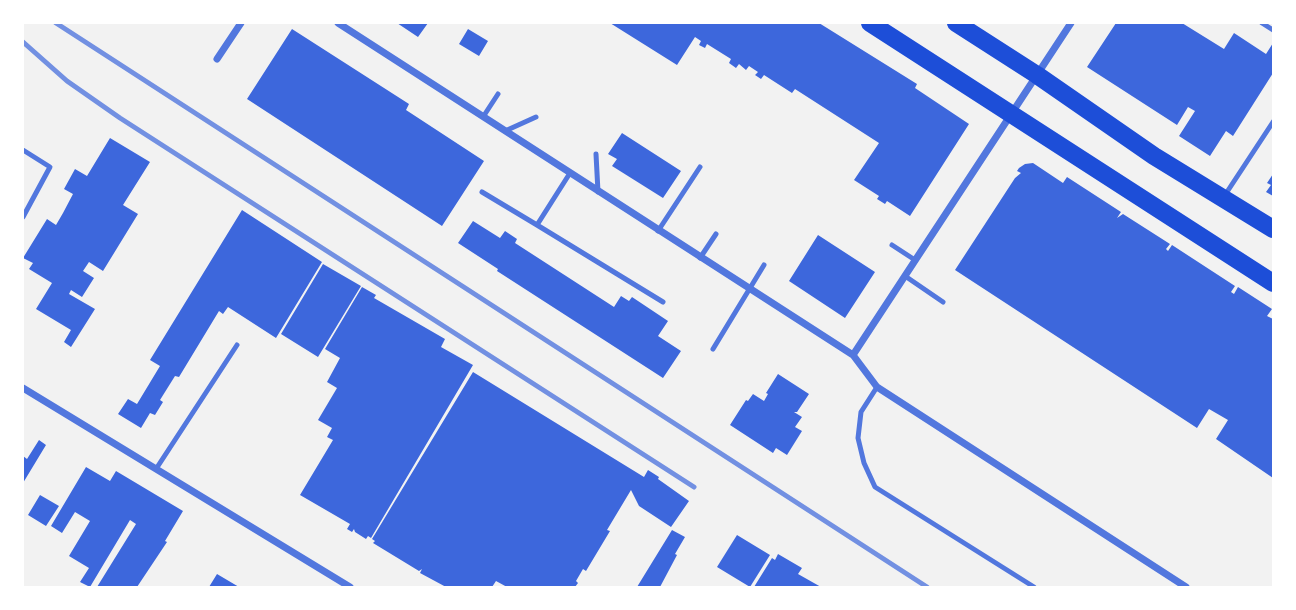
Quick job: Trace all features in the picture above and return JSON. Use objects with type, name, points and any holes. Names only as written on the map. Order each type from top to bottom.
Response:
[{"type":"main road","points":[[870,23],[1273,283]]},
{"type":"main road","points":[[956,23],[1154,156],[1273,229]]},
{"type":"street","points":[[218,59],[241,23]]},
{"type":"street","points":[[338,23],[853,355],[877,387],[1186,587]]},
{"type":"street","points":[[853,355],[1071,23]]},
{"type":"street","points":[[23,388],[350,587]]},
{"type":"lane","points":[[1262,23],[1273,30]]},
{"type":"lane","points":[[483,117],[498,94]]},
{"type":"lane","points":[[505,131],[536,117]]},
{"type":"lane","points":[[1222,198],[1273,121]]},
{"type":"lane","points":[[23,150],[50,167],[23,217]]},
{"type":"lane","points":[[596,155],[598,192]]},
{"type":"lane","points":[[658,231],[700,167]]},
{"type":"lane","points":[[537,225],[570,173]]},
{"type":"lane","points":[[482,191],[663,302]]},
{"type":"lane","points":[[700,258],[716,234]]},
{"type":"lane","points":[[892,245],[915,260]]},
{"type":"lane","points":[[713,349],[764,265]]},
{"type":"lane","points":[[905,276],[943,302]]},
{"type":"lane","points":[[156,469],[237,345]]},
{"type":"lane","points":[[877,387],[861,412],[858,438],[864,463],[875,487],[1034,587]]},
{"type":"building","points":[[397,23],[428,23],[418,37]]},
{"type":"building","points":[[610,23],[819,23],[917,84],[915,88],[969,124],[910,216],[887,201],[885,204],[877,199],[879,196],[854,180],[879,143],[795,89],[792,93],[764,75],[761,79],[755,75],[758,72],[749,66],[746,70],[739,64],[736,68],[729,63],[731,59],[707,44],[705,48],[699,45],[701,41],[695,37],[677,65]]},
{"type":"building","points":[[1116,23],[1182,23],[1224,49],[1234,33],[1266,54],[1273,43],[1273,73],[1233,136],[1226,131],[1210,156],[1179,136],[1195,111],[1188,107],[1177,125],[1087,67]]},
{"type":"building","points":[[292,29],[409,104],[406,110],[484,161],[442,226],[247,99]]},
{"type":"building","points":[[468,29],[488,41],[479,56],[459,44]]},
{"type":"building","points":[[622,133],[681,171],[663,198],[612,166],[617,159],[608,154]]},
{"type":"building","points":[[110,138],[150,162],[123,205],[138,214],[103,271],[89,262],[83,271],[94,278],[82,297],[71,290],[69,294],[95,309],[71,347],[64,342],[71,330],[36,309],[52,283],[29,269],[33,263],[23,258],[47,219],[56,225],[73,194],[64,189],[75,169],[87,176]]},
{"type":"building","points":[[1033,163],[1063,183],[1067,177],[1121,212],[1117,218],[1123,214],[1170,244],[1166,249],[1168,251],[1172,245],[1235,286],[1231,292],[1234,294],[1238,287],[1272,309],[1267,316],[1273,319],[1273,478],[1216,439],[1228,420],[1209,409],[1197,428],[955,270],[1015,178],[1021,173],[1017,171],[1019,168]]},
{"type":"building","points":[[1273,174],[1273,196],[1266,192],[1271,185],[1267,183]]},
{"type":"building","points":[[242,210],[322,262],[276,338],[228,307],[223,314],[219,311],[179,377],[175,376],[160,400],[163,402],[155,415],[150,413],[141,428],[118,414],[128,399],[137,404],[160,366],[150,360]]},
{"type":"building","points":[[473,221],[500,238],[505,231],[517,239],[515,243],[614,307],[621,296],[629,301],[632,297],[668,321],[658,336],[681,351],[663,378],[458,243]]},
{"type":"building","points":[[818,235],[875,272],[845,318],[789,281]]},
{"type":"building","points":[[323,264],[361,286],[318,357],[281,334]]},
{"type":"building","points":[[362,287],[376,295],[374,298],[445,339],[441,347],[473,365],[371,538],[368,536],[366,539],[354,529],[352,532],[347,529],[350,524],[300,495],[333,440],[327,437],[332,428],[318,420],[337,388],[327,382],[340,358],[325,349]]},
{"type":"building","points":[[473,372],[644,477],[648,470],[689,501],[671,527],[639,506],[631,490],[607,530],[610,531],[586,571],[583,569],[575,587],[507,587],[496,581],[492,587],[446,587],[420,573],[422,569],[419,571],[373,543],[375,541],[372,539]]},
{"type":"building","points":[[778,374],[809,394],[797,412],[794,412],[802,417],[795,427],[802,431],[787,455],[776,448],[773,453],[730,425],[753,394],[764,401]]},
{"type":"building","points":[[39,440],[46,445],[23,483],[23,456],[27,459]]},
{"type":"building","points":[[86,467],[110,481],[116,471],[183,511],[165,541],[167,542],[137,587],[97,587],[136,524],[130,520],[90,587],[80,582],[89,568],[69,556],[90,521],[75,512],[62,533],[51,526]]},
{"type":"building","points":[[40,495],[59,506],[46,526],[28,515]]},
{"type":"building","points":[[672,530],[685,537],[660,587],[637,587]]},
{"type":"building","points":[[737,535],[770,555],[750,587],[717,567]]},
{"type":"building","points":[[778,554],[802,568],[798,574],[821,587],[754,587],[772,558],[775,560]]},
{"type":"building","points":[[217,574],[239,587],[209,587]]},
{"type":"railway","points":[[56,23],[927,587]]},
{"type":"railway","points":[[23,42],[67,81],[120,118],[694,487]]}]
